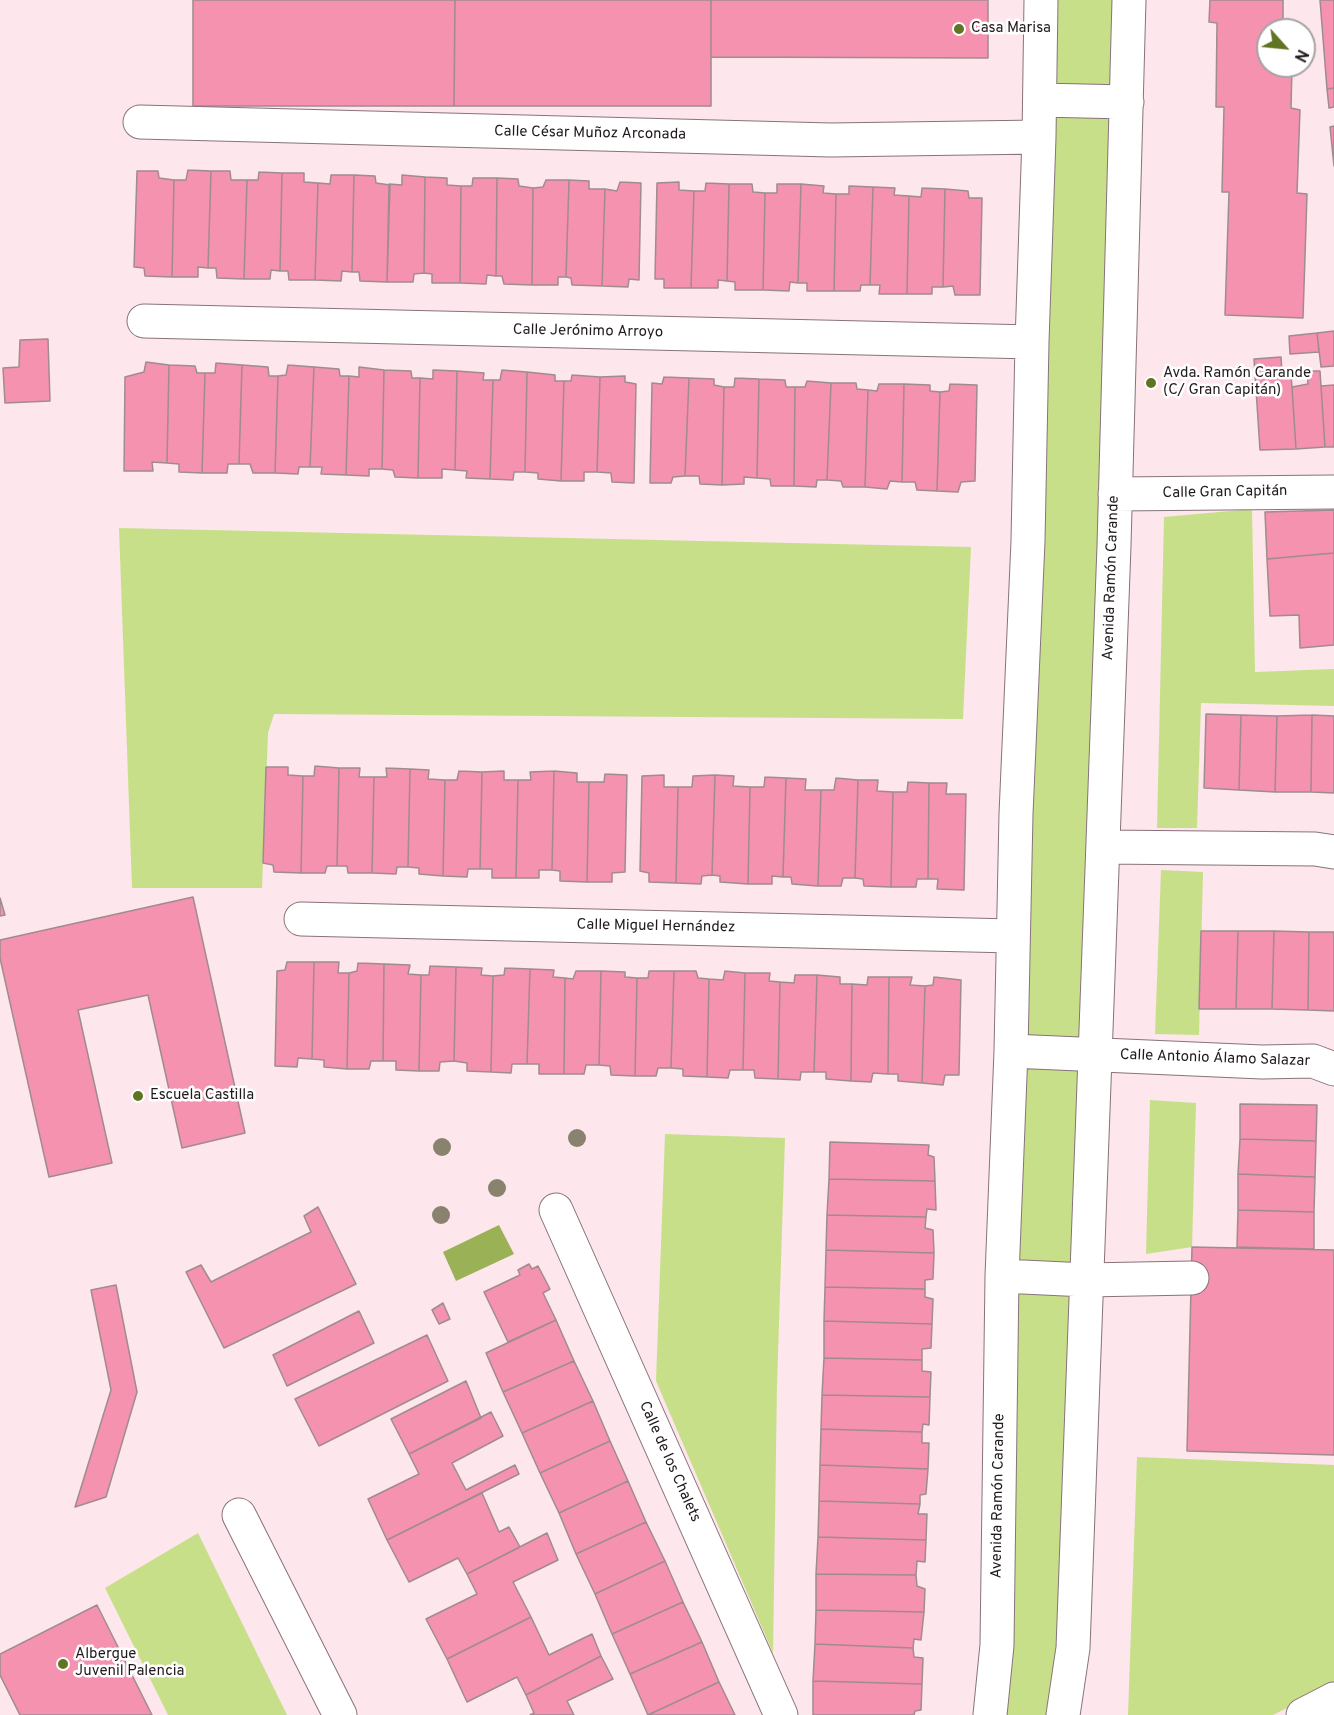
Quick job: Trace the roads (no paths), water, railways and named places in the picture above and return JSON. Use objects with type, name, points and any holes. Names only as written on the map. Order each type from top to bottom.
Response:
[{"type":"street","name":"Avenida Ramón Carande","points":[[990,1715],[997,1645],[1002,1276],[1011,1051],[1012,936],[1028,541],[1041,0]]},
{"type":"street","name":"Avenida Ramón Carande","points":[[1063,1715],[1073,1648],[1115,494],[1129,0]]},
{"type":"street","points":[[1040,100],[1127,102]]},
{"type":"street","name":"Calle César Muñoz Arconada","points":[[140,123],[831,140],[1039,137]]},
{"type":"street","name":"Calle Jerónimo Arroyo","points":[[144,321],[1032,342]]},
{"type":"street","name":"Calle Gran Capitán","points":[[1115,494],[1334,492]]},
{"type":"street","points":[[1103,847],[1315,849],[1334,852]]},
{"type":"street","name":"Calle Miguel Hernández","points":[[300,919],[1012,936]]},
{"type":"street","points":[[1011,1051],[1095,1054]]},
{"type":"street","name":"Calle Antonio Álamo Salazar","points":[[1095,1054],[1262,1062],[1312,1061],[1334,1069]]},
{"type":"street","name":"Calle de los Chalets","points":[[556,1210],[782,1715]]},
{"type":"street","points":[[1002,1276],[1086,1280],[1192,1278]]},
{"type":"street","points":[[239,1515],[340,1715]]},
{"type":"street","points":[[1303,1715],[1334,1699]]},
{"type":"place","name":"Casa Marisa","points":[[959,29]]},
{"type":"place","name":"Avda. Ramón Carande (C/ Gran Capitán)","points":[[1151,383]]},
{"type":"place","name":"Escuela Castilla","points":[[138,1096]]},
{"type":"place","name":"Albergue Juvenil Palencia","points":[[63,1664]]}]
